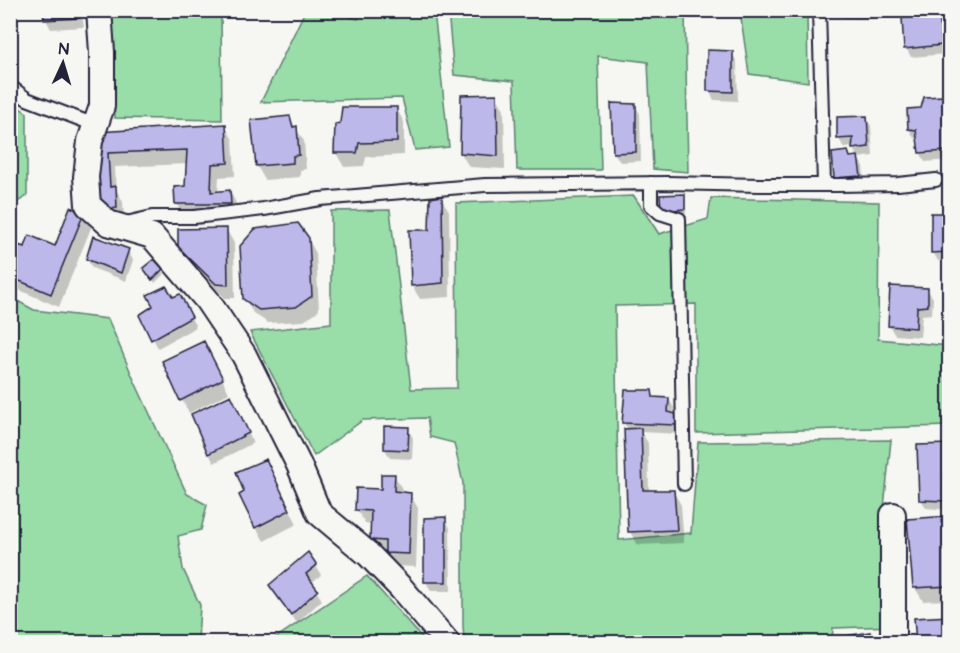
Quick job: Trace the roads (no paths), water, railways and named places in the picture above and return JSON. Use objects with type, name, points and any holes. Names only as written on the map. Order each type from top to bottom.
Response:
[{"type":"street","points":[[99,10],[102,106],[90,141],[86,177],[88,204],[108,223],[152,236],[207,300],[244,355],[299,465],[319,513],[368,554],[401,588],[447,642]]},
{"type":"street","points":[[893,515],[893,642]]},
{"type":"lane","points":[[819,10],[824,185]]},
{"type":"lane","points":[[10,86],[27,99],[95,125]]},
{"type":"lane","points":[[116,226],[152,217],[194,218],[320,199],[485,185],[651,183],[824,185],[898,184],[936,180]]},
{"type":"lane","points":[[651,183],[651,205],[660,213],[679,219],[684,484]]}]
